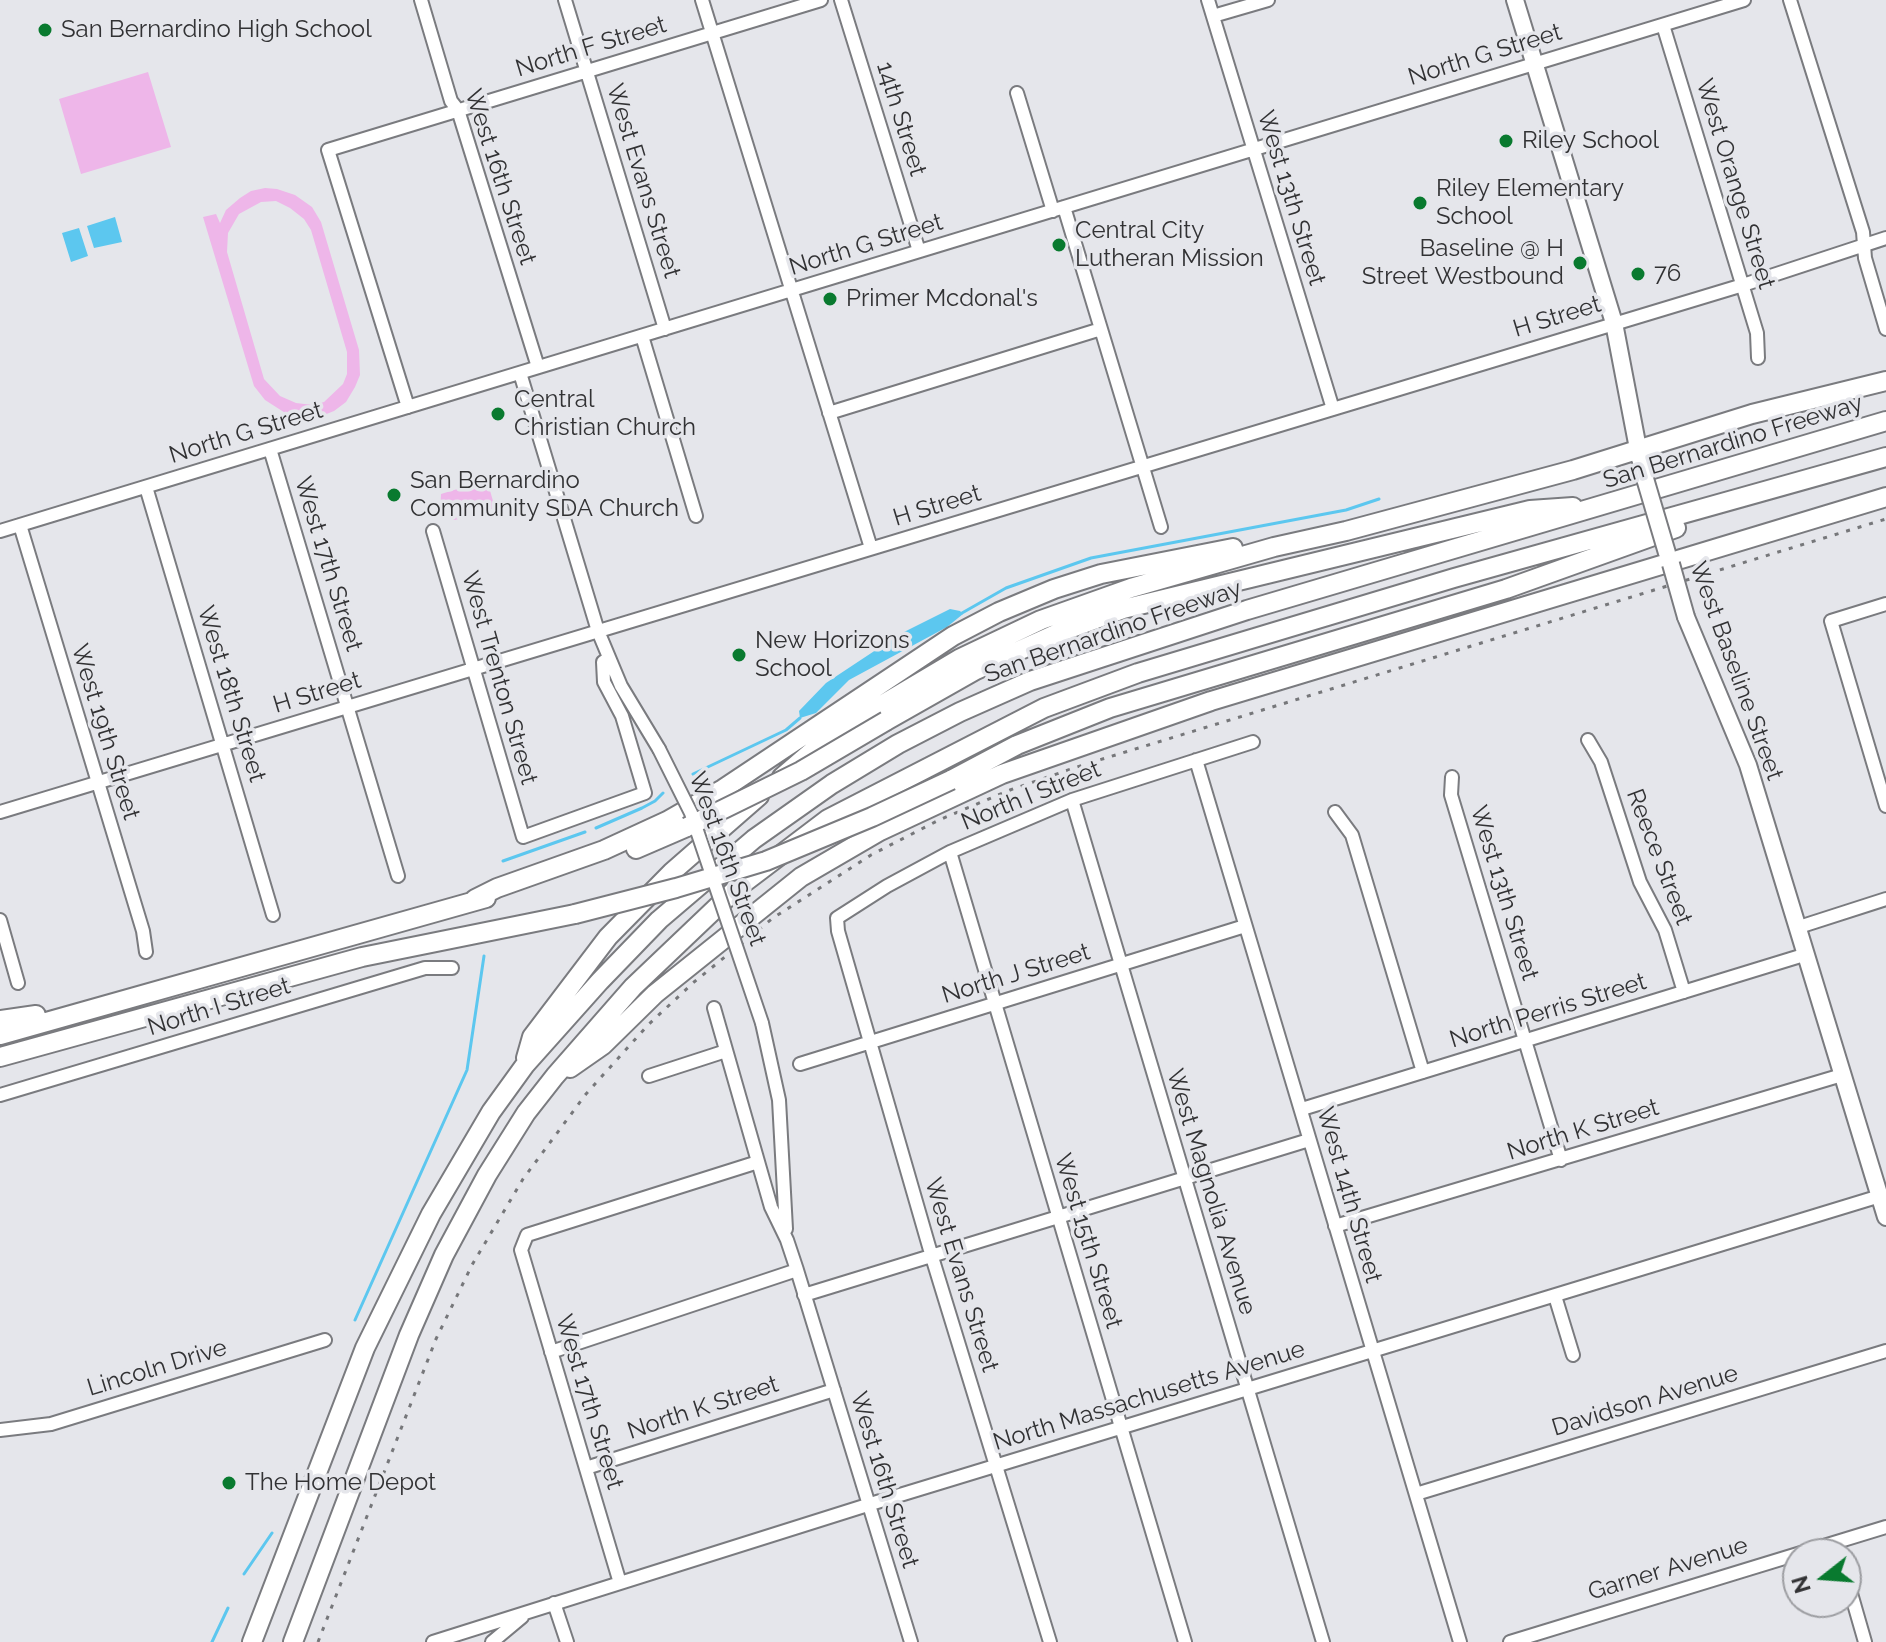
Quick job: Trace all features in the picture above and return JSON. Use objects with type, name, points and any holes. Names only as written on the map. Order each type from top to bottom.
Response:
[{"type":"highway","points":[[525,1065],[532,1037],[608,937],[678,866],[831,735],[959,659],[1041,620],[1131,588],[1274,547],[1639,457],[1752,414],[1886,381]]},
{"type":"highway","name":"San Bernardino Freeway","points":[[252,1642],[365,1348],[406,1262],[457,1167],[525,1065],[610,971],[659,920],[754,839],[832,784],[923,731],[1030,681],[1102,655],[1886,421]]},
{"type":"highway","name":"San Bernardino Freeway","points":[[293,1642],[409,1335],[444,1255],[487,1175],[526,1113],[633,987],[737,888],[828,819],[1044,708],[1138,673],[1886,457]]},
{"type":"highway","points":[[0,1057],[362,957],[575,914],[766,861],[872,817],[1017,745],[1077,720],[1152,694],[1506,589],[1819,476]]},
{"type":"highway","points":[[555,1076],[603,1045],[655,994],[801,877],[925,809],[1019,767],[1211,701],[1886,497]]},
{"type":"highway","points":[[0,1035],[475,899],[499,896],[628,852],[801,771],[976,670],[1058,633],[1123,609],[1530,510],[1608,504]]},
{"type":"highway","points":[[475,899],[604,850],[667,821],[723,789],[953,636],[999,612],[1101,574],[1266,542],[1274,547]]},
{"type":"highway","points":[[1017,745],[1211,701]]},
{"type":"highway","points":[[0,1020],[98,1007]]},
{"type":"main road","name":"West Baseline Street","points":[[1515,0],[1614,323],[1639,457],[1686,617],[1748,765],[1886,1217]]},
{"type":"street","name":"West 16th Street","points":[[421,0],[538,367]]},
{"type":"street","name":"West Evans Street","points":[[565,0],[665,329]]},
{"type":"street","points":[[702,0],[871,548]]},
{"type":"street","name":"North F Street","points":[[408,407],[328,150],[821,0]]},
{"type":"street","name":"14th Street","points":[[841,0],[919,251]]},
{"type":"street","name":"West 13th Street","points":[[1208,0],[1333,409]]},
{"type":"street","points":[[1213,16],[1268,0]]},
{"type":"street","name":"North G Street","points":[[0,531],[1744,0]]},
{"type":"street","points":[[1790,0],[1863,232],[1865,258],[1886,329]]},
{"type":"street","name":"West Orange Street","points":[[1663,25],[1757,333],[1758,358]]},
{"type":"street","points":[[1017,93],[1101,329],[1161,527]]},
{"type":"street","name":"H Street","points":[[0,812],[1743,285],[1886,238]]},
{"type":"street","points":[[829,413],[1101,329]]},
{"type":"street","points":[[642,336],[696,516]]},
{"type":"street","name":"West 16th Street","points":[[520,373],[598,631],[621,686],[659,749],[691,813],[762,1023],[779,1100],[787,1240]]},
{"type":"street","name":"West 17th Street","points":[[270,449],[398,876]]},
{"type":"street","name":"West 18th Street","points":[[146,487],[273,915]]},
{"type":"street","name":"West 19th Street","points":[[20,525],[143,931],[146,952]]},
{"type":"street","name":"West Trenton Street","points":[[433,531],[523,837],[645,793],[622,716],[604,682],[603,662],[609,658]]},
{"type":"street","points":[[1886,604],[1831,621],[1886,806]]},
{"type":"street","name":"Reece Street","points":[[1588,740],[1601,762],[1640,882],[1665,930],[1684,992]]},
{"type":"street","name":"North I Street","points":[[837,918],[887,886],[950,852],[1072,800],[1253,742]]},
{"type":"street","name":"West 14th Street","points":[[1196,760],[1460,1642]]},
{"type":"street","name":"West 13th Street","points":[[1452,777],[1451,795],[1561,1160]]},
{"type":"street","name":"West Magnolia Avenue","points":[[1072,800],[1323,1642]]},
{"type":"street","points":[[1335,812],[1352,835],[1423,1072]]},
{"type":"street","name":"West 15th Street","points":[[950,852],[1185,1642]]},
{"type":"street","points":[[1799,927],[1886,899]]},
{"type":"street","name":"West Evans Street","points":[[837,918],[838,931],[932,1257],[1050,1642]]},
{"type":"street","points":[[0,920],[18,983]]},
{"type":"street","name":"North J Street","points":[[800,1064],[1245,926]]},
{"type":"street","name":"North Perris Street","points":[[1302,1109],[1807,954]]},
{"type":"street","name":"North I Street","points":[[0,1095],[425,968],[452,968]]},
{"type":"street","name":"West 16th Street","points":[[714,1008],[771,1207],[797,1270],[911,1642]]},
{"type":"street","points":[[649,1076],[726,1051]]},
{"type":"street","name":"North K Street","points":[[1335,1226],[1842,1075]]},
{"type":"street","points":[[804,1295],[1309,1140]]},
{"type":"street","name":"West 17th Street","points":[[620,1583],[521,1250],[527,1235],[758,1162]]},
{"type":"street","name":"North Massachusetts Avenue","points":[[433,1642],[1247,1388],[1880,1196]]},
{"type":"street","points":[[551,1352],[797,1270]]},
{"type":"street","points":[[1555,1296],[1573,1355]]},
{"type":"street","name":"Lincoln Drive","points":[[0,1430],[51,1424],[325,1340]]},
{"type":"street","name":"Davidson Avenue","points":[[1416,1494],[1886,1351]]},
{"type":"street","name":"North K Street","points":[[586,1468],[834,1390]]},
{"type":"street","name":"Garner Avenue","points":[[1861,1538],[1886,1527]]},
{"type":"street","name":"Garner Avenue","points":[[1510,1642],[1782,1564]]},
{"type":"street","points":[[554,1603],[567,1642]]},
{"type":"street","points":[[492,1642],[527,1613]]},
{"type":"street","points":[[1858,1618],[1865,1642]]},
{"type":"shaded area","points":[[148,72],[171,147],[81,174],[59,99]]},
{"type":"shaded area","points":[[277,189],[295,195],[312,207],[321,222],[359,350],[360,375],[346,402],[319,417],[290,416],[265,400],[254,386],[203,217],[216,214],[220,223],[226,210],[251,191]],"holes":[[[276,201],[304,219],[311,230],[347,352],[347,374],[343,384],[324,402],[313,405],[296,403],[280,396],[264,379],[227,252],[228,233],[239,214],[261,202]]]},
{"type":"shaded area","points":[[487,480],[495,508],[455,520],[440,514],[441,494]]},
{"type":"water","points":[[115,217],[122,242],[94,248],[87,226]]},
{"type":"water","points":[[79,228],[88,256],[71,262],[62,233]]},
{"type":"water","points":[[950,609],[963,614],[947,627],[849,680],[816,713],[800,718],[799,711],[826,683],[900,634]]},
{"type":"waterway","points":[[962,613],[1006,588],[1091,558],[1346,510],[1379,499]]},
{"type":"waterway","points":[[693,774],[786,730],[800,718]]},
{"type":"waterway","points":[[596,828],[642,808],[663,793]]},
{"type":"waterway","points":[[503,861],[585,832]]},
{"type":"waterway","points":[[355,1320],[467,1070],[484,956]]},
{"type":"waterway","points":[[244,1574],[272,1533]]},
{"type":"waterway","points":[[212,1642],[228,1608]]},
{"type":"railway","points":[[318,1642],[436,1339],[472,1265],[523,1179],[586,1094],[648,1025],[694,982],[773,918],[871,855],[939,820],[1010,790],[1886,519]]},
{"type":"place","name":"San Bernardino High School","points":[[45,30]]},
{"type":"place","name":"Riley School","points":[[1506,141]]},
{"type":"place","name":"Riley Elementary School","points":[[1420,203]]},
{"type":"place","name":"Central City Lutheran Mission","points":[[1059,245]]},
{"type":"place","name":"Baseline @ H Street Westbound","points":[[1580,263]]},
{"type":"place","name":"76","points":[[1638,274]]},
{"type":"place","name":"Primer Mcdonal's","points":[[830,299]]},
{"type":"place","name":"Central Christian Church","points":[[498,414]]},
{"type":"place","name":"San Bernardino Community SDA Church","points":[[394,495]]},
{"type":"place","name":"New Horizons School","points":[[739,655]]},
{"type":"place","name":"The Home Depot","points":[[229,1483]]}]
